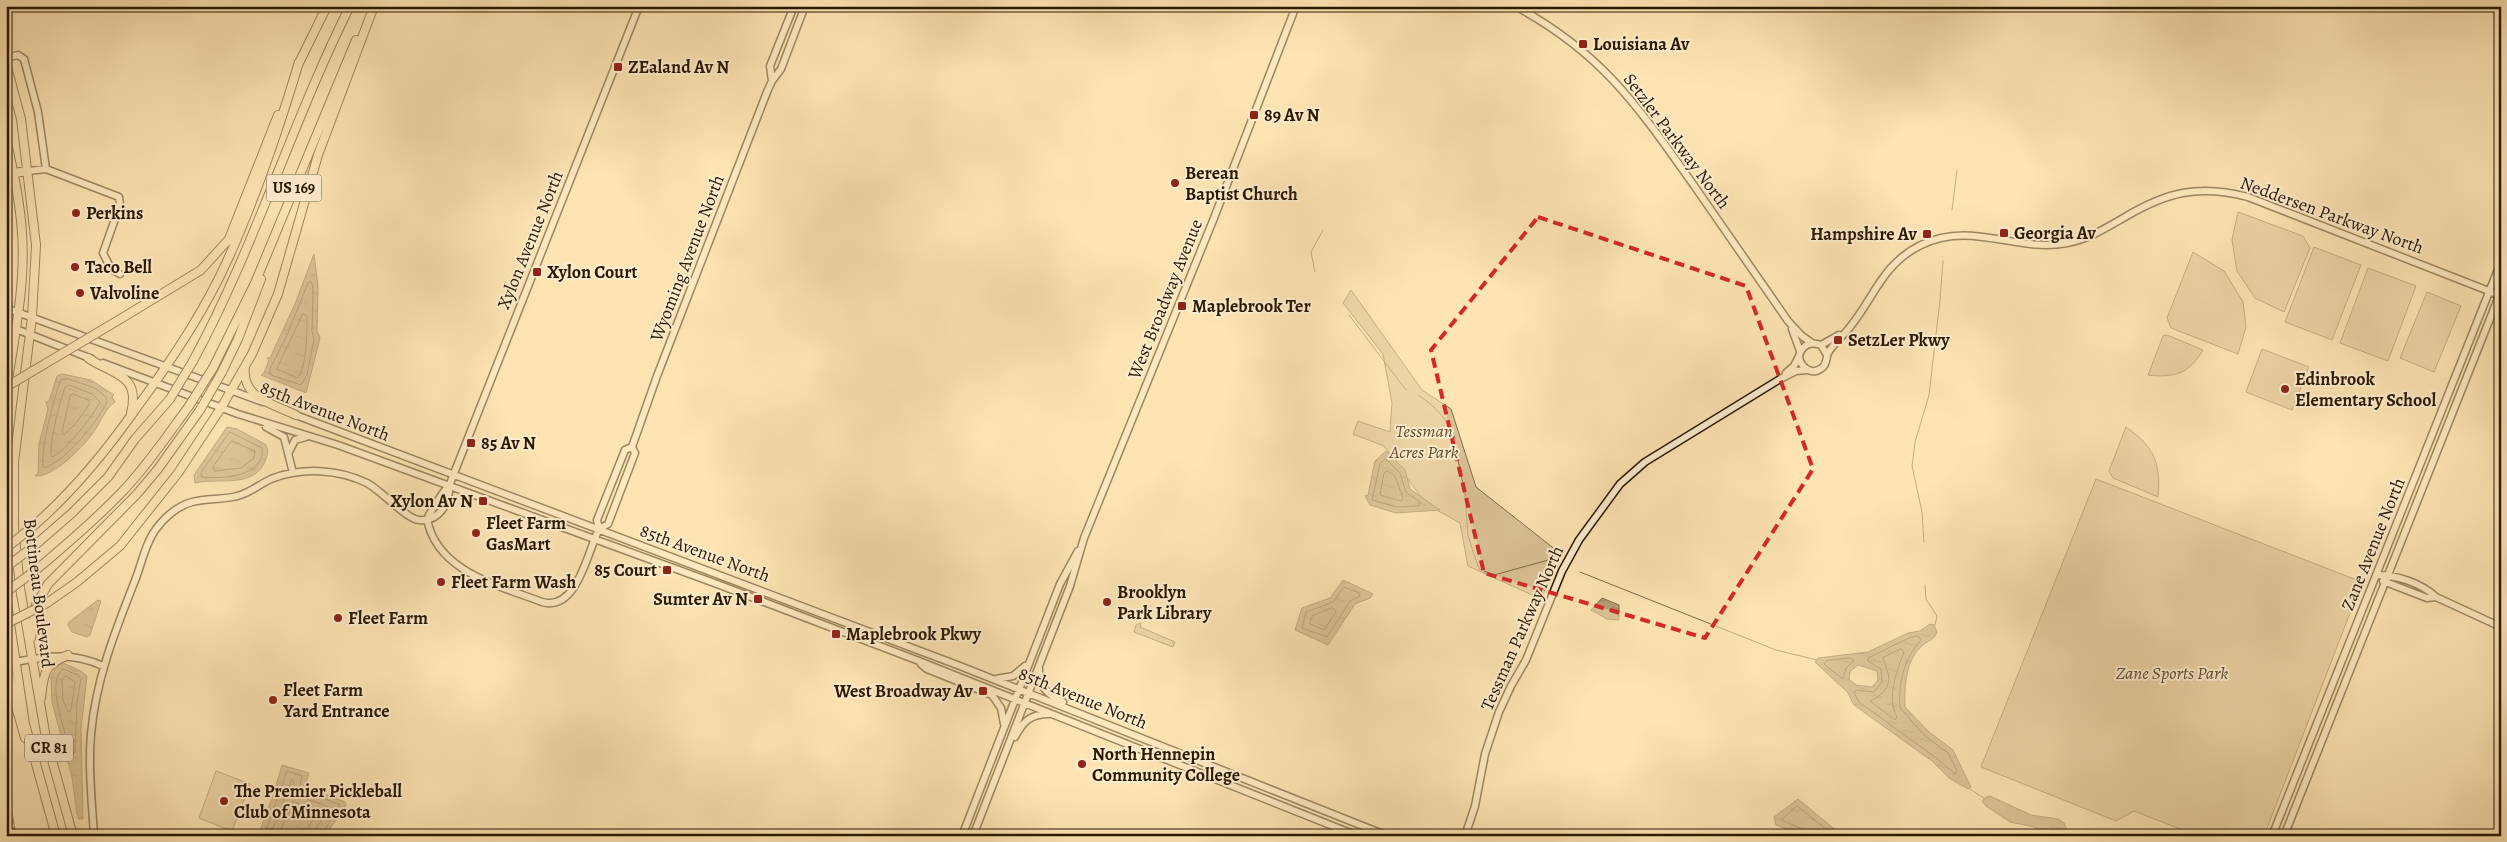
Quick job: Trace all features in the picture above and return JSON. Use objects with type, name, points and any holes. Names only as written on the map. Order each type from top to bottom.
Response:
[{"type":"highway","points":[[6,387],[201,270],[229,239],[300,62],[327,6]]},
{"type":"highway","name":"US 169","points":[[6,567],[33,547],[72,513],[108,477],[135,439],[170,399],[224,304],[313,84],[350,6]]},
{"type":"highway","points":[[6,624],[47,603],[120,546],[178,473],[221,408],[262,334],[278,294],[318,155],[374,6]]},
{"type":"highway","name":"US 169","points":[[6,592],[82,532],[123,491],[154,455],[213,368],[230,336],[267,254],[352,48],[374,6]]},
{"type":"highway","points":[[6,548],[30,529],[74,488],[156,383],[198,317],[228,260],[267,163],[300,62]]},
{"type":"highway","name":"CR 81","points":[[6,63],[21,119],[28,171]]},
{"type":"highway","points":[[6,394],[22,269],[22,234],[10,173],[7,140]]},
{"type":"highway","points":[[10,173],[28,171]]},
{"type":"highway","name":"Bottineau Boulevard","points":[[28,171],[36,245],[32,317],[18,422],[14,503],[20,588],[31,658],[46,738],[73,836]]},
{"type":"highway","points":[[30,645],[36,605],[48,584],[137,494],[158,470],[200,410],[222,372],[258,291],[267,254]]},
{"type":"highway","points":[[88,358],[100,366],[122,375],[129,382],[134,402],[130,417]]},
{"type":"highway","points":[[246,365],[245,381],[250,392],[296,415]]},
{"type":"highway","name":"Bottineau Boulevard","points":[[6,597],[25,724],[56,836]]},
{"type":"highway","points":[[40,705],[47,668],[57,660],[68,655]]},
{"type":"highway","points":[[6,657],[21,727],[37,767]]},
{"type":"main road","name":"Xylon Avenue North","points":[[427,519],[443,491],[449,486],[639,6]]},
{"type":"main road","name":"Wyoming Avenue North","points":[[772,81],[770,66],[794,6]]},
{"type":"main road","name":"Wyoming Avenue North","points":[[427,519],[430,532],[440,551],[464,570],[542,602],[555,604],[563,602],[570,594],[577,582],[599,529],[608,524],[635,453],[632,447],[657,376],[772,81],[781,69],[805,6]]},
{"type":"main road","name":"West Broadway Avenue","points":[[962,836],[1031,656],[1060,584],[1081,546],[1214,218],[1296,6]]},
{"type":"main road","name":"Setzler Parkway North","points":[[1515,6],[1568,39],[1619,85],[1654,129],[1788,321],[1802,336],[1812,342]]},
{"type":"main road","points":[[6,58],[18,55],[24,59],[38,112],[46,169]]},
{"type":"main road","points":[[28,171],[46,169],[120,197],[120,205],[103,254],[111,268],[120,274]]},
{"type":"main road","name":"Neddersen Parkway North","points":[[1827,355],[1856,320],[1888,269],[1902,256],[1927,242],[1968,234],[2038,244],[2064,244],[2095,235],[2161,198],[2196,190],[2221,191],[2248,197],[2490,291],[2500,293]]},
{"type":"main road","name":"Zane Avenue North","points":[[2272,836],[2501,262]]},
{"type":"main road","name":"Zane Avenue North","points":[[2284,836],[2500,293]]},
{"type":"main road","name":"85th Avenue North","points":[[6,308],[167,366],[993,679],[1388,836]]},
{"type":"main road","name":"Setzler Parkway North","points":[[1788,321],[1799,353]]},
{"type":"main road","name":"85th Avenue North","points":[[6,325],[221,408],[310,436],[449,486],[919,661],[1358,836]]},
{"type":"main road","name":"Neddersen Parkway North","points":[[1821,345],[1845,332]]},
{"type":"main road","points":[[1812,342],[1821,345],[1827,355],[1823,367],[1815,371],[1808,370],[1802,366],[1799,353],[1803,346],[1812,342]]},
{"type":"main road","name":"Tessman Parkway North","points":[[1780,379],[1794,366],[1799,353]]},
{"type":"main road","name":"Tessman Parkway North","points":[[1466,836],[1475,806],[1487,747],[1510,686],[1526,660],[1562,572],[1580,540],[1620,484],[1645,462],[1780,379],[1796,371],[1808,370]]},
{"type":"main road","points":[[246,417],[281,433],[286,441],[288,458],[293,473]]},
{"type":"main road","points":[[288,458],[290,448],[295,440],[310,436]]},
{"type":"main road","name":"Wyoming Avenue North","points":[[599,529],[597,520],[625,450],[632,447]]},
{"type":"main road","points":[[94,836],[90,751],[95,702],[103,666],[151,539],[164,520],[172,513],[192,502],[240,496],[273,479],[293,473],[329,472],[358,479],[379,490],[411,517],[419,520],[427,519]]},
{"type":"main road","name":"West Broadway Avenue","points":[[973,836],[1075,571],[1081,546]]},
{"type":"main road","points":[[2377,575],[2388,575],[2422,587],[2436,597],[2501,627]]},
{"type":"main road","points":[[2377,575],[2385,583],[2427,598],[2436,597]]},
{"type":"main road","points":[[15,662],[31,658],[68,655],[103,666]]},
{"type":"main road","points":[[993,679],[1016,674],[1031,656]]},
{"type":"main road","points":[[1041,659],[1039,676],[1048,695],[1163,742],[1176,752]]},
{"type":"main road","points":[[919,661],[927,669],[992,695],[1001,708],[1004,727]]},
{"type":"main road","points":[[1000,764],[1024,721],[1038,715],[1053,714]]},
{"type":"highlighted area","points":[[1538,217],[1746,286],[1813,469],[1705,638],[1484,573],[1431,350]]},
{"type":"green space","points":[[2238,212],[2303,236],[2310,248],[2284,312],[2255,298],[2237,271],[2232,240]]},
{"type":"green space","points":[[2314,247],[2361,265],[2332,340],[2285,322]]},
{"type":"green space","points":[[2193,252],[2224,271],[2243,302],[2246,327],[2238,354],[2171,328],[2167,318]]},
{"type":"green space","points":[[2368,268],[2416,286],[2388,361],[2340,343]]},
{"type":"green space","name":"Tessman Acres Park","points":[[1351,290],[1422,390],[1451,409],[1476,487],[1561,554],[1541,599],[1468,566],[1460,523],[1426,504],[1384,446],[1353,434],[1358,421],[1390,432],[1392,403],[1383,354],[1343,303]]},
{"type":"green space","points":[[2427,292],[2461,306],[2434,372],[2400,358]]},
{"type":"green space","points":[[2167,335],[2203,350],[2192,364],[2180,373],[2166,376],[2148,375],[2163,336]]},
{"type":"green space","points":[[2262,349],[2309,367],[2292,410],[2246,392]]},
{"type":"green space","points":[[2126,427],[2143,441],[2154,456],[2158,474],[2158,497],[2113,478],[2109,471]]},
{"type":"green space","name":"Zane Sports Park","points":[[2096,479],[2362,582],[2264,836],[2198,836],[2134,811],[2116,821],[1981,767]]},
{"type":"green space","points":[[1141,623],[1140,627],[1175,642],[1173,647],[1134,632],[1136,625]]},
{"type":"green space","name":"The Premier Pickleball Club of Minnesota","points":[[216,771],[250,784],[232,831],[199,818]]},
{"type":"water","points":[[314,254],[318,287],[317,331],[320,338],[306,393],[261,375],[264,373],[269,360],[267,358],[270,358],[295,304]]},
{"type":"water","points":[[62,374],[91,380],[114,395],[112,397],[115,402],[108,408],[88,439],[67,461],[50,472],[35,476],[38,473],[39,444],[48,409],[46,402],[49,401],[57,376]]},
{"type":"water","points":[[227,427],[237,429],[265,444],[268,453],[261,469],[245,479],[195,483],[194,476],[196,472]]},
{"type":"water","points":[[1386,451],[1405,470],[1410,489],[1440,510],[1396,513],[1370,505],[1365,496],[1368,495],[1375,461]]},
{"type":"water","points":[[1343,580],[1373,594],[1370,598],[1355,604],[1328,645],[1295,630],[1302,608],[1330,598]]},
{"type":"water","points":[[1602,598],[1619,605],[1619,620],[1607,619],[1591,610]]},
{"type":"water","points":[[98,600],[101,601],[90,635],[87,637],[72,632],[68,625],[69,622]]},
{"type":"water","points":[[1930,624],[1934,625],[1937,632],[1933,638],[1917,651],[1910,665],[1906,682],[1905,707],[1929,732],[1953,750],[1971,787],[1968,789],[1949,778],[1932,761],[1854,705],[1848,693],[1815,662],[1818,658],[1868,652],[1908,633],[1920,631]],"holes":[[[1858,665],[1877,671],[1878,680],[1872,687],[1856,685],[1849,679],[1850,671]]]},
{"type":"water","points":[[63,663],[81,671],[87,676],[81,729],[83,819],[79,819],[77,814],[72,777],[52,702],[51,676],[57,667]]},
{"type":"water","points":[[282,765],[309,773],[305,786],[345,802],[346,805],[325,836],[258,836]]},
{"type":"water","points":[[1990,796],[2031,815],[2058,819],[2064,823],[2067,830],[2065,836],[2046,836],[2034,827],[2010,822],[1986,806],[1982,801]]},
{"type":"water","points":[[1798,799],[1843,836],[1806,836],[1776,825],[1774,817]]},
{"type":"waterway","points":[[1952,210],[1957,170]]},
{"type":"waterway","points":[[1315,272],[1311,252],[1323,230]]},
{"type":"waterway","points":[[1924,542],[1922,512],[1912,466],[1915,442],[1929,395],[1943,261]]},
{"type":"waterway","points":[[1349,315],[1406,390]]},
{"type":"waterway","points":[[1418,395],[1440,414],[1455,438]]},
{"type":"waterway","points":[[1456,451],[1465,495],[1468,536],[1479,569],[1494,575],[1552,559],[1556,561]]},
{"type":"waterway","points":[[1580,572],[1776,650],[1817,660]]},
{"type":"waterway","points":[[1925,585],[1926,599],[1937,616],[1935,625]]},
{"type":"waterway","points":[[1970,789],[1985,799]]},
{"type":"railway","points":[[6,784],[15,836]]},
{"type":"place","name":"Louisiana Av","points":[[1583,44]]},
{"type":"place","name":"ZEaland Av N","points":[[618,67]]},
{"type":"place","name":"89 Av N","points":[[1254,115]]},
{"type":"place","name":"Berean Baptist Church","points":[[1175,183]]},
{"type":"place","name":"Perkins","points":[[76,213]]},
{"type":"place","name":"Georgia Av","points":[[2004,233]]},
{"type":"place","name":"Hampshire Av","points":[[1927,234]]},
{"type":"place","name":"Taco Bell","points":[[75,267]]},
{"type":"place","name":"Xylon Court","points":[[537,272]]},
{"type":"place","name":"Valvoline","points":[[80,293]]},
{"type":"place","name":"Maplebrook Ter","points":[[1182,306]]},
{"type":"place","name":"SetzLer Pkwy","points":[[1838,340]]},
{"type":"place","name":"Edinbrook Elementary School","points":[[2285,389]]},
{"type":"place","name":"85 Av N","points":[[471,443]]},
{"type":"place","name":"Xylon Av N","points":[[483,501]]},
{"type":"place","name":"Fleet Farm GasMart","points":[[476,533]]},
{"type":"place","name":"85 Court","points":[[667,570]]},
{"type":"place","name":"Fleet Farm Wash","points":[[441,582]]},
{"type":"place","name":"Sumter Av N","points":[[758,599]]},
{"type":"place","name":"Brooklyn Park Library","points":[[1107,602]]},
{"type":"place","name":"Fleet Farm","points":[[338,618]]},
{"type":"place","name":"Maplebrook Pkwy","points":[[836,634]]},
{"type":"place","name":"West Broadway Av","points":[[983,691]]},
{"type":"place","name":"Fleet Farm Yard Entrance","points":[[273,700]]},
{"type":"place","name":"North Hennepin Community College","points":[[1082,764]]},
{"type":"place","name":"The Premier Pickleball Club of Minnesota","points":[[224,801]]}]
